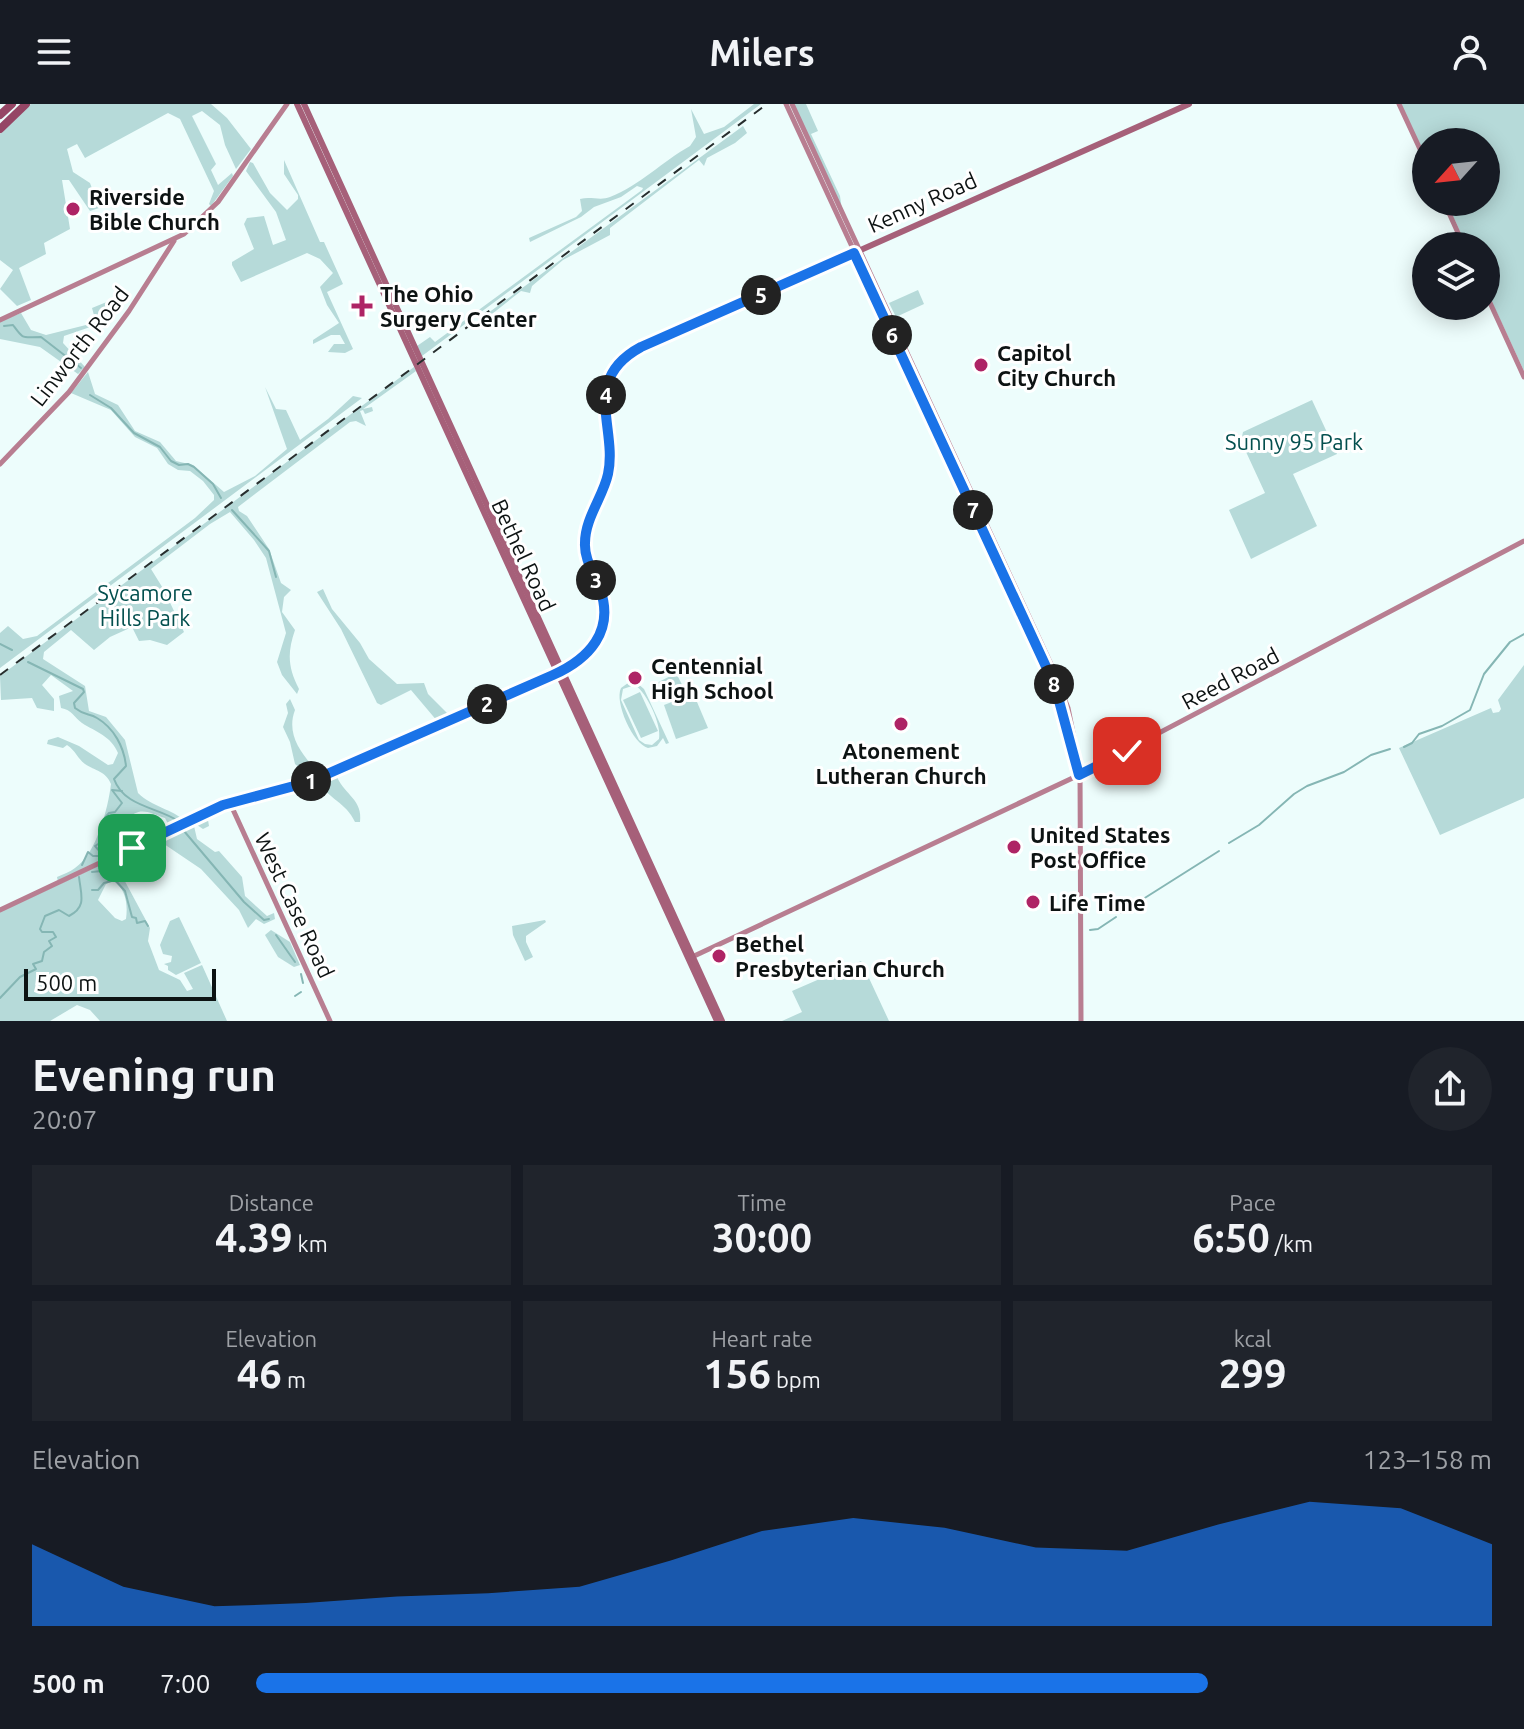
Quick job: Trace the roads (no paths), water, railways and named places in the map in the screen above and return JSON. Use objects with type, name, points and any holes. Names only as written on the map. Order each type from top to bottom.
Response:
[{"type":"highway","points":[[0,115],[12,104]]},
{"type":"highway","points":[[0,129],[26,104]]},
{"type":"main road","points":[[0,320],[174,240],[199,222],[218,202],[287,104]]},
{"type":"main road","name":"Bethel Road","points":[[297,104],[417,352],[719,1021]]},
{"type":"main road","name":"Bethel Road","points":[[304,104],[404,337],[560,672]]},
{"type":"main road","points":[[789,104],[1055,686],[1079,775]]},
{"type":"main road","name":"Kenny Road","points":[[560,672],[586,655],[597,639],[602,624],[602,595],[587,559],[585,541],[587,527],[609,470],[604,413],[606,394],[613,375],[628,356],[641,347],[1189,104]]},
{"type":"main road","points":[[1399,104],[1412,132]]},
{"type":"main road","name":"Linworth Road","points":[[0,464],[69,392],[129,311],[174,240]]},
{"type":"main road","points":[[856,252],[1050,662],[1076,741]]},
{"type":"main road","points":[[392,310],[405,326]]},
{"type":"main road","points":[[1498,320],[1524,377]]},
{"type":"main road","points":[[404,337],[417,352]]},
{"type":"main road","name":"Reed Road","points":[[690,958],[1079,775],[1524,541]]},
{"type":"main road","points":[[0,910],[230,803],[309,782],[560,672]]},
{"type":"main road","points":[[1075,723],[1080,767],[1081,1021]]},
{"type":"main road","name":"West Case Road","points":[[230,803],[330,1021]]},
{"type":"waterway","points":[[4,326],[13,325],[24,337],[41,337],[81,368]]},
{"type":"waterway","points":[[90,395],[111,408],[134,433],[160,447],[171,461],[194,467],[213,484],[221,498]]},
{"type":"waterway","points":[[232,510],[269,551],[276,577]]},
{"type":"waterway","points":[[1404,747],[1419,734],[1442,726],[1470,710],[1484,674],[1510,642],[1524,634]]},
{"type":"waterway","points":[[0,644],[12,650]]},
{"type":"waterway","points":[[28,662],[83,689],[84,692],[74,703],[75,708],[108,727],[123,752],[126,766],[114,779],[119,788],[133,801],[178,821]]},
{"type":"waterway","points":[[1229,843],[1259,825],[1307,786],[1390,749]]},
{"type":"waterway","points":[[82,865],[88,852],[93,856],[102,854],[95,846],[111,836],[104,819],[122,803],[112,790],[122,791]]},
{"type":"waterway","points":[[184,831],[244,902],[264,920],[269,919]]},
{"type":"waterway","points":[[1121,913],[1219,851]]},
{"type":"waterway","points":[[92,872],[101,871],[109,880]]},
{"type":"waterway","points":[[0,998],[20,977],[36,969],[33,964],[42,961],[44,952],[52,946],[49,941],[56,937],[53,932],[42,932],[40,929],[45,916],[59,910],[69,916],[78,909],[82,900],[79,877]]},
{"type":"waterway","points":[[92,890],[115,880],[125,891],[132,917],[136,918],[137,923],[145,921],[148,926]]},
{"type":"waterway","points":[[1090,930],[1098,929],[1116,917]]},
{"type":"waterway","points":[[276,935],[295,962]]},
{"type":"waterway","points":[[301,974],[303,983]]},
{"type":"waterway","points":[[295,996],[301,992]]},
{"type":"railway","points":[[0,675],[767,104]]},
{"type":"place","name":"Riverside Bible Church","points":[[73,209]]},
{"type":"place","name":"The Ohio Surgery Center","points":[[362,306]]},
{"type":"place","name":"Capitol City Church","points":[[981,365]]},
{"type":"place","name":"Centennial High School","points":[[635,678]]},
{"type":"place","name":"Atonement Lutheran Church","points":[[901,724]]},
{"type":"place","name":"United States Post Office","points":[[1014,847]]},
{"type":"place","name":"Life Time","points":[[1033,902]]},
{"type":"place","name":"Bethel Presbyterian Church","points":[[719,956]]},
{"type":"park label","name":"Sunny 95 Park","points":[[1294,441]]},
{"type":"park label","name":"Sycamore Hills Park","points":[[145,604]]}]
